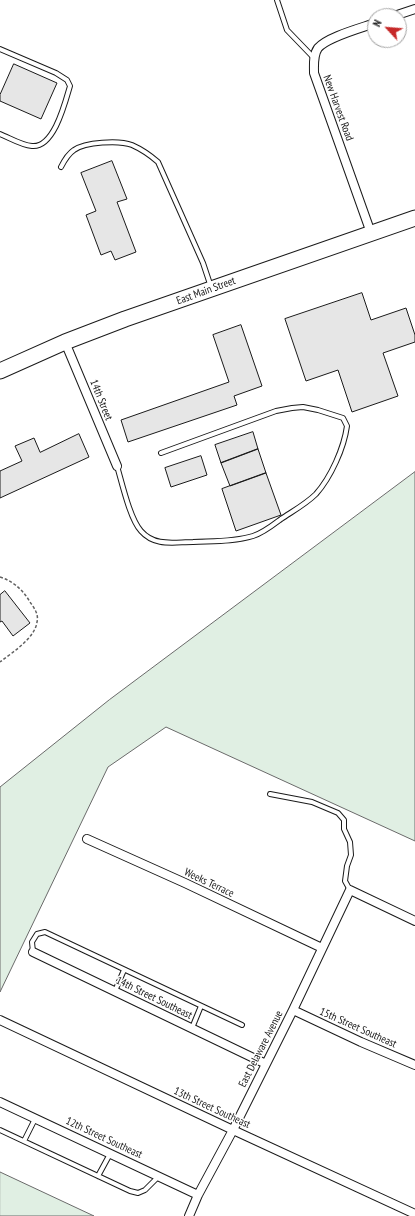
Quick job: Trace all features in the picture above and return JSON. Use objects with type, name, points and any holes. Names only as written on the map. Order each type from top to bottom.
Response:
[{"type":"highway","name":"East Main Street","points":[[0,371],[65,342],[124,319],[415,218]]},
{"type":"street","points":[[314,58],[318,48],[332,38],[367,26]]},
{"type":"street","name":"New Harvest Road","points":[[314,58],[314,73],[371,233]]},
{"type":"street","name":"14th Street","points":[[65,342],[117,466]]},
{"type":"street","name":"Weeks Terrace","points":[[87,839],[185,883],[322,948]]},
{"type":"street","points":[[350,890],[415,921]]},
{"type":"street","name":"East Delaware Avenue","points":[[189,1216],[198,1195],[293,1010],[350,890]]},
{"type":"street","name":"14th Street Southeast","points":[[33,952],[266,1064]]},
{"type":"street","name":"15th Street Southeast","points":[[293,1010],[361,1042],[415,1065]]},
{"type":"street","name":"13th Street Southeast","points":[[0,1020],[232,1130],[415,1214]]},
{"type":"street","name":"12th Street Southeast","points":[[0,1102],[198,1195]]},
{"type":"lane","points":[[277,0],[286,30],[314,58]]},
{"type":"lane","points":[[0,49],[56,73],[67,80],[70,86],[55,130],[45,142],[32,146],[0,134]]},
{"type":"lane","points":[[60,167],[65,159],[74,150],[93,143],[131,144],[151,155],[158,162],[203,263],[212,289]]},
{"type":"lane","points":[[117,466],[133,518],[141,531],[150,539],[162,543],[239,540],[255,536],[315,494],[327,480],[346,435],[347,426],[343,418],[318,410],[292,408],[276,411],[161,453]]},
{"type":"lane","points":[[270,794],[312,802],[338,813],[344,820],[344,829],[350,842],[351,855],[347,866],[345,881],[350,890]]},
{"type":"lane","points":[[33,952],[32,942],[37,934],[44,932],[242,1025]]},
{"type":"lane","points":[[115,992],[124,970]]},
{"type":"lane","points":[[192,1029],[201,1006]]},
{"type":"lane","points":[[24,1141],[35,1118]]},
{"type":"lane","points":[[0,1130],[130,1191],[138,1193],[145,1190],[159,1176]]},
{"type":"lane","points":[[98,1176],[110,1153]]},
{"type":"path","points":[[0,577],[6,579],[25,592],[37,613],[37,622],[32,633],[24,643],[0,662]]},
{"type":"green space","points":[[415,472],[415,841],[166,727],[108,767],[0,992],[0,787],[109,700]]},
{"type":"green space","points":[[0,1172],[94,1216],[0,1216]]},
{"type":"building","points":[[14,64],[57,83],[41,119],[0,101],[0,95]]},
{"type":"building","points":[[112,161],[127,199],[117,202],[136,252],[115,260],[111,251],[101,255],[86,215],[96,211],[81,173]]},
{"type":"building","points":[[362,293],[371,320],[406,308],[415,335],[415,342],[383,353],[398,396],[352,412],[338,370],[306,381],[285,319]]},
{"type":"building","points":[[241,325],[262,386],[234,396],[237,405],[128,442],[121,420],[229,382],[213,335]]},
{"type":"building","points":[[253,432],[258,449],[221,463],[215,445]]},
{"type":"building","points":[[79,434],[89,457],[0,498],[0,471],[22,461],[15,446],[34,438],[40,452]]},
{"type":"building","points":[[258,449],[266,473],[230,486],[221,463]]},
{"type":"building","points":[[201,456],[207,475],[171,487],[165,468]]},
{"type":"building","points":[[266,473],[281,515],[236,531],[222,489]]},
{"type":"building","points":[[5,591],[30,623],[13,636],[2,621],[0,622],[0,595]]}]
